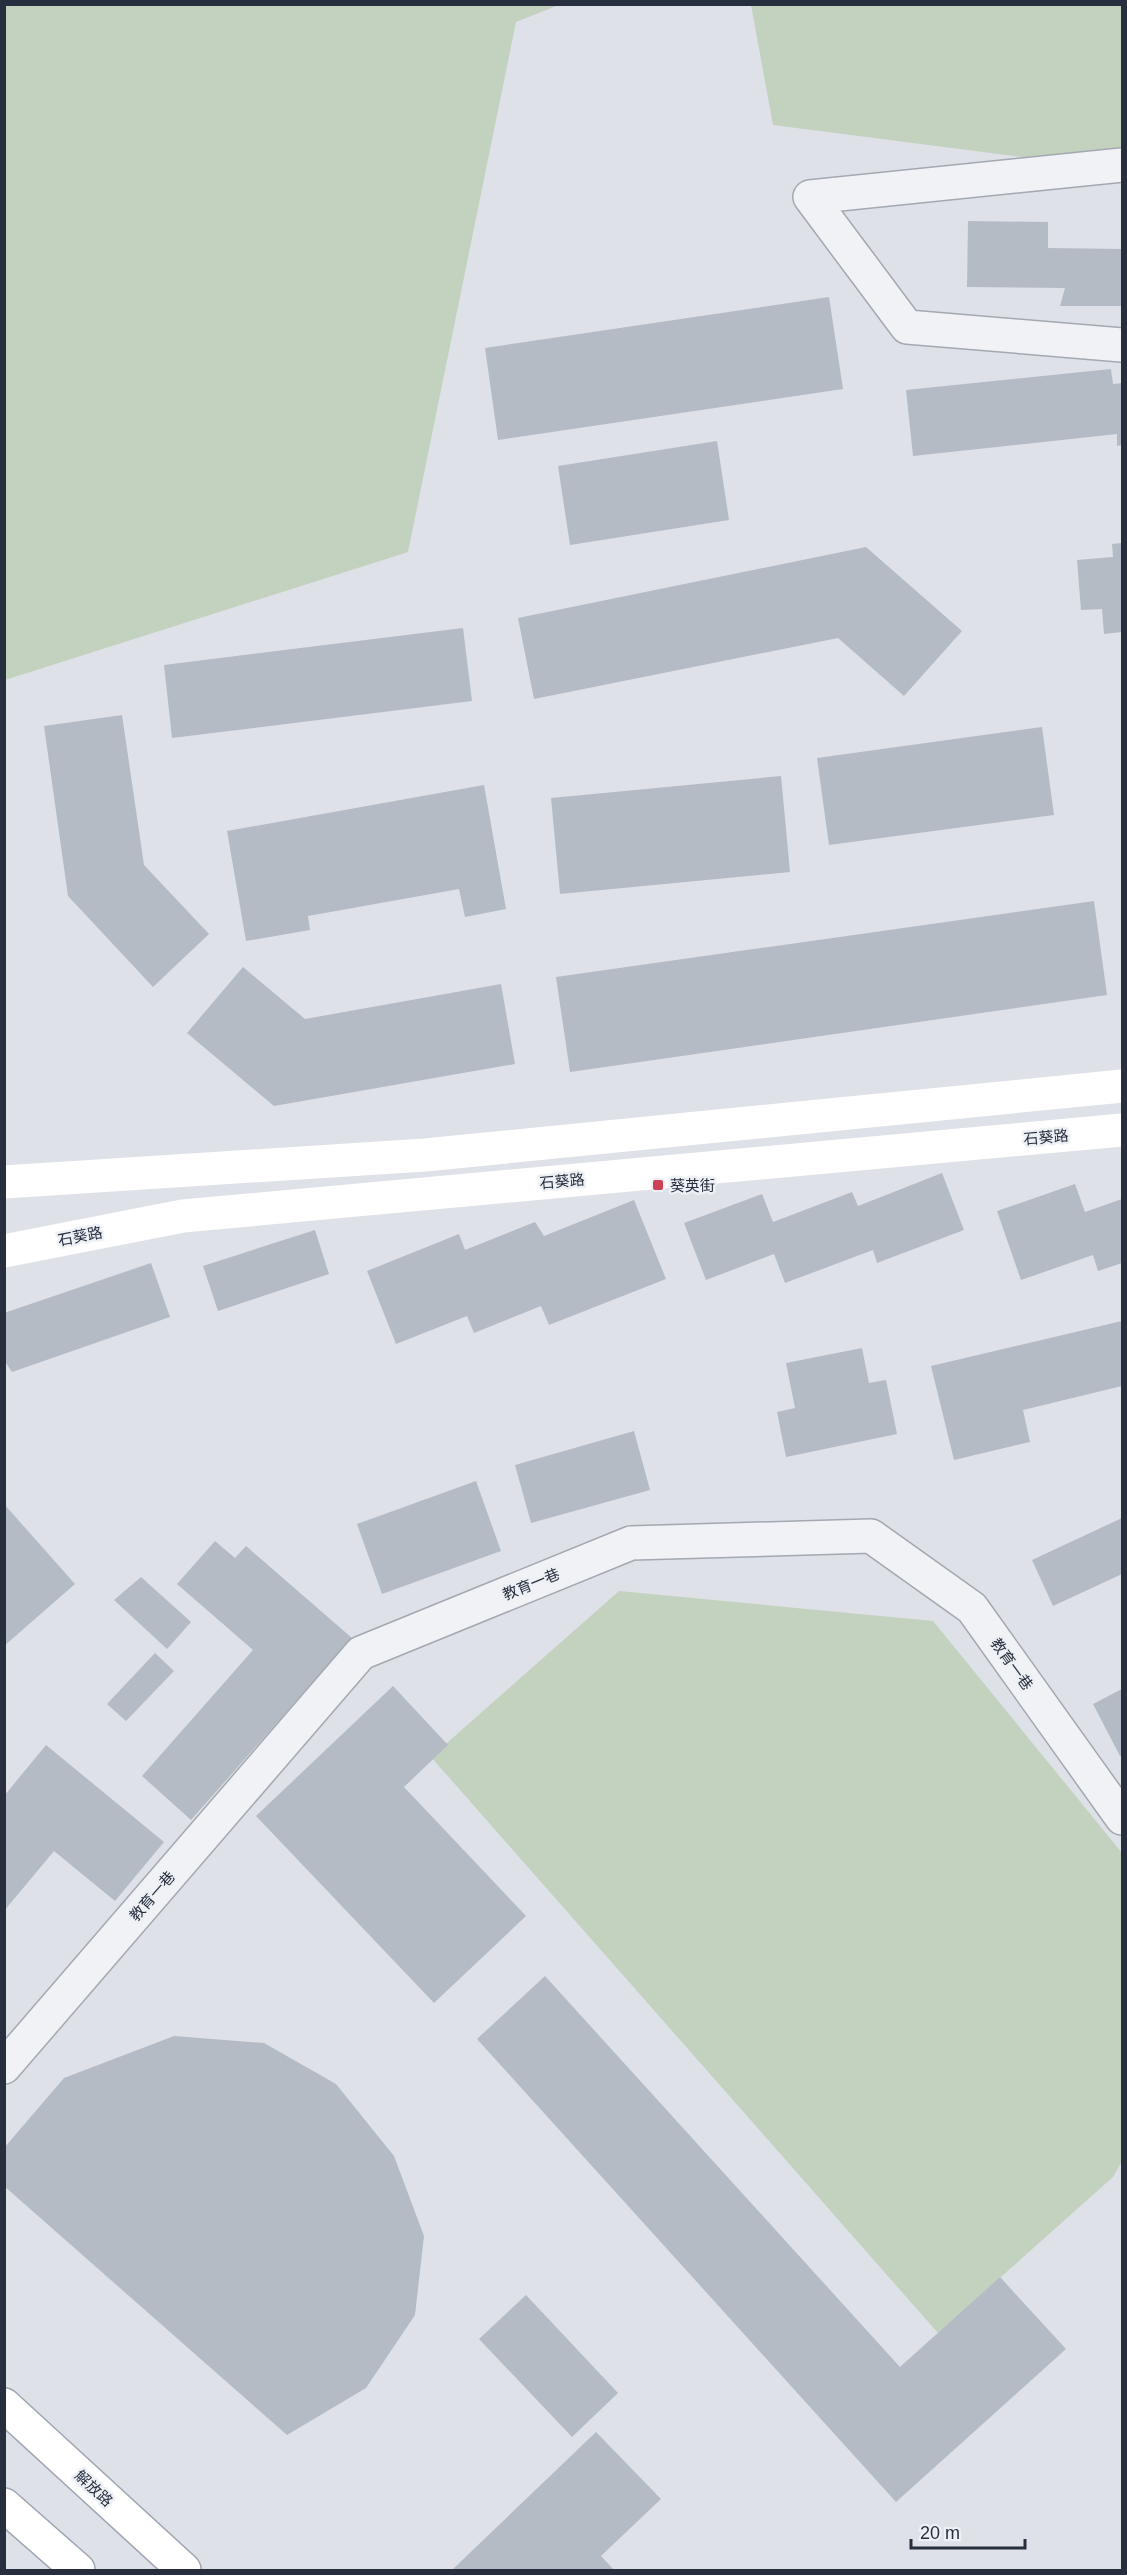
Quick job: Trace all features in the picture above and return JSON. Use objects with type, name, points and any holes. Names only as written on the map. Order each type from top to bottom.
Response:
[{"type":"main road","points":[[4,1182],[425,1155],[1122,1086]]},
{"type":"main road","name":"石葵路","points":[[4,1251],[183,1216],[1122,1130]]},
{"type":"main road","points":[[4,1206],[176,1172]]},
{"type":"main road","points":[[4,1231],[183,1216]]},
{"type":"main road","name":"解放路","points":[[4,2405],[184,2571]]},
{"type":"main road","points":[[4,2505],[78,2571]]},
{"type":"street","points":[[1122,165],[810,196],[907,327],[1122,345]]},
{"type":"street","name":"教育一巷","points":[[4,2067],[361,1653],[631,1543],[871,1536],[972,1608],[1122,1818]]},
{"type":"green space","points":[[5,4],[559,5],[516,22],[408,552],[5,680]]},
{"type":"green space","points":[[751,5],[1122,5],[1122,170],[773,125]]},
{"type":"green space","points":[[619,1591],[933,1621],[1122,1853],[1122,2161],[1113,2177],[938,2333],[431,1757]]},
{"type":"building","points":[[968,221],[1048,222],[1048,248],[1122,249],[1122,306],[1060,306],[1065,288],[967,287]]},
{"type":"building","points":[[829,297],[843,389],[498,440],[485,348]]},
{"type":"building","points":[[1111,369],[1113,384],[1122,383],[1122,445],[1117,446],[1117,434],[913,456],[906,390]]},
{"type":"building","points":[[717,441],[729,520],[570,545],[558,466]]},
{"type":"building","points":[[1122,543],[1122,632],[1104,634],[1102,609],[1081,610],[1077,560],[1113,557],[1112,544]]},
{"type":"building","points":[[866,547],[962,631],[904,696],[838,638],[534,699],[518,618]]},
{"type":"building","points":[[463,628],[472,701],[172,738],[164,665]]},
{"type":"building","points":[[122,715],[144,865],[209,934],[153,987],[68,896],[44,726]]},
{"type":"building","points":[[1042,727],[1054,815],[829,845],[817,758]]},
{"type":"building","points":[[781,776],[790,872],[560,894],[551,798]]},
{"type":"building","points":[[484,785],[506,909],[465,917],[459,889],[308,916],[310,930],[246,941],[227,831]]},
{"type":"building","points":[[1094,901],[1107,995],[570,1072],[556,977]]},
{"type":"building","points":[[243,967],[305,1019],[501,984],[515,1064],[274,1106],[187,1033]]},
{"type":"building","points":[[942,1173],[964,1230],[877,1263],[873,1250],[785,1283],[774,1254],[706,1280],[684,1223],[762,1194],[773,1222],[852,1192],[858,1206]]},
{"type":"building","points":[[1075,1184],[1085,1212],[1122,1199],[1122,1263],[1098,1271],[1093,1255],[1021,1280],[997,1211]]},
{"type":"building","points":[[634,1200],[666,1279],[549,1325],[541,1306],[474,1333],[467,1316],[396,1344],[367,1271],[459,1234],[465,1250],[535,1222],[544,1236]]},
{"type":"building","points":[[315,1230],[329,1274],[218,1311],[203,1266]]},
{"type":"building","points":[[151,1263],[170,1317],[12,1372],[4,1360],[4,1313]]},
{"type":"building","points":[[1122,1321],[1122,1386],[1023,1410],[1030,1442],[954,1460],[931,1366]]},
{"type":"building","points":[[862,1348],[869,1383],[886,1380],[897,1434],[786,1457],[777,1412],[795,1408],[786,1363]]},
{"type":"building","points":[[634,1431],[650,1490],[531,1523],[515,1465]]},
{"type":"building","points":[[476,1481],[501,1551],[382,1594],[357,1524]]},
{"type":"building","points":[[4,1504],[75,1584],[4,1646]]},
{"type":"building","points":[[1122,1518],[1122,1574],[1053,1606],[1032,1560]]},
{"type":"building","points":[[215,1541],[235,1558],[246,1546],[352,1638],[191,1820],[142,1776],[253,1650],[177,1584]]},
{"type":"building","points":[[141,1577],[191,1622],[167,1649],[114,1600]]},
{"type":"building","points":[[155,1653],[174,1671],[126,1721],[107,1704]]},
{"type":"building","points":[[393,1686],[448,1745],[404,1787],[526,1916],[434,2003],[256,1816]]},
{"type":"building","points":[[1122,1689],[1122,1755],[1120,1756],[1093,1704]]},
{"type":"building","points":[[46,1745],[164,1842],[115,1901],[54,1851],[4,1911],[4,1796]]},
{"type":"building","points":[[545,1976],[900,2367],[1000,2277],[1066,2349],[896,2502],[477,2039]]},
{"type":"building","points":[[174,2036],[264,2043],[336,2084],[394,2156],[424,2236],[415,2315],[366,2388],[287,2435],[4,2186],[4,2148],[64,2078]]},
{"type":"building","points":[[526,2295],[618,2393],[572,2437],[479,2339]]},
{"type":"building","points":[[596,2432],[661,2499],[601,2556],[614,2570],[452,2570]]},
{"type":"place","name":"葵英街","points":[[658,1185]]}]
